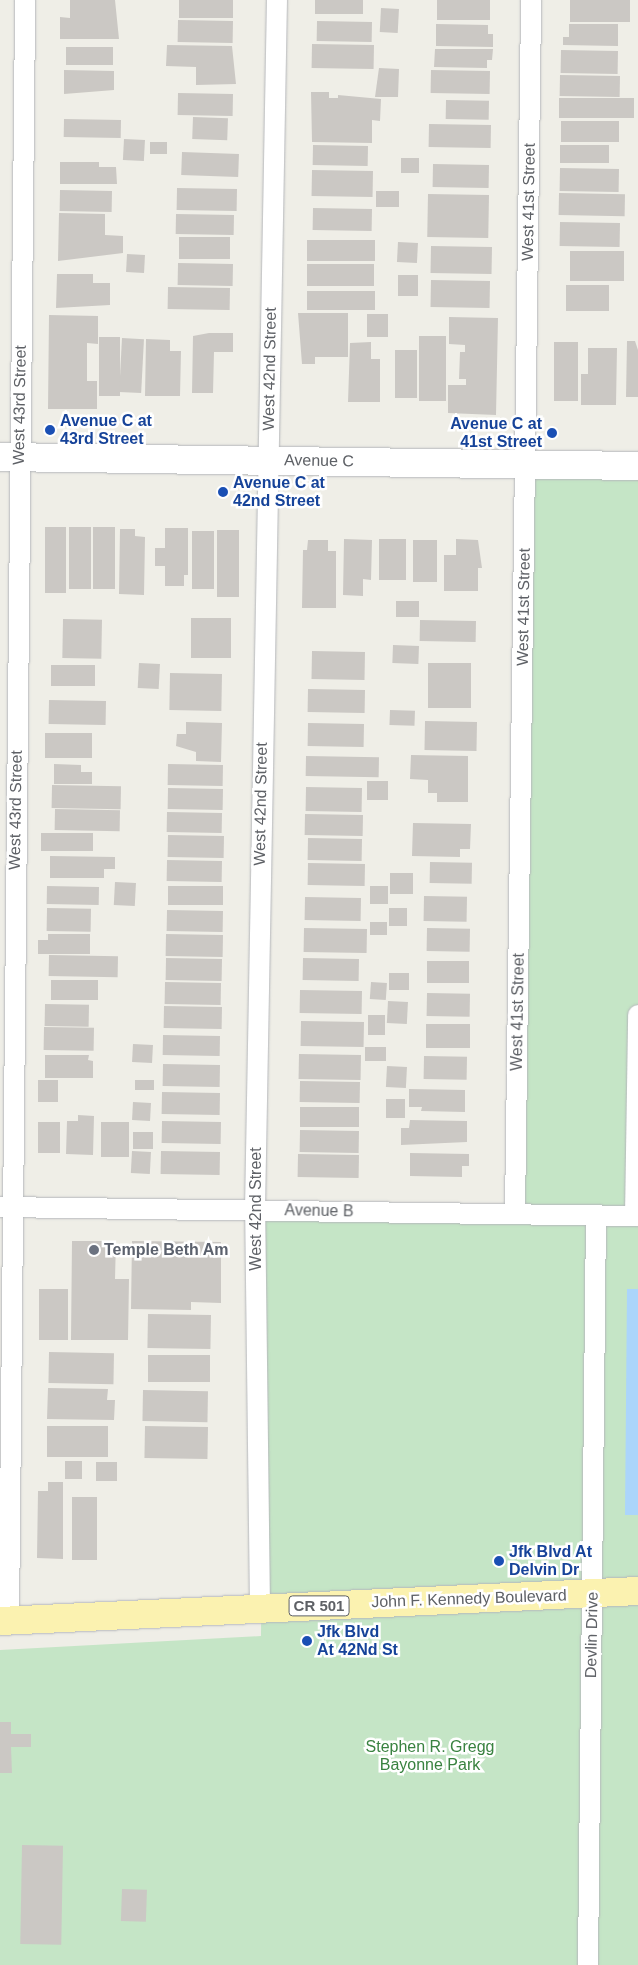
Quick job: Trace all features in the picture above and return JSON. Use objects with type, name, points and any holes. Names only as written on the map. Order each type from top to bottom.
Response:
[{"type":"main road","name":"Avenue C","points":[[10,457],[638,466]]},
{"type":"main road","name":"John F. Kennedy Boulevard","points":[[4,1620],[638,1591]]},
{"type":"street","name":"West 43rd Street","points":[[4,1620],[10,457],[24,0]]},
{"type":"street","name":"West 42nd Street","points":[[260,1608],[255,1210],[267,460],[277,0]]},
{"type":"street","name":"West 41st Street","points":[[515,1214],[531,0]]},
{"type":"street","points":[[636,1216],[638,1015]]},
{"type":"street","name":"Avenue B","points":[[6,1207],[636,1216]]},
{"type":"street","name":"Devlin Drive","points":[[588,1965],[596,1215]]},
{"type":"green space","name":"Stephen R. Gregg Bayonne Park","points":[[526,464],[638,466],[638,1965],[0,1965],[0,1650],[261,1636],[264,1210],[514,1214]]},
{"type":"water","points":[[627,1289],[638,1289],[638,1515],[625,1515]]},
{"type":"building","points":[[70,0],[115,0],[119,39],[60,39],[60,17],[70,18]]},
{"type":"building","points":[[179,0],[233,0],[233,18],[179,18]]},
{"type":"building","points":[[315,0],[363,0],[363,14],[315,14]]},
{"type":"building","points":[[437,0],[490,0],[490,20],[437,20]]},
{"type":"building","points":[[570,0],[630,0],[630,22],[570,22]]},
{"type":"building","points":[[381,8],[399,9],[398,33],[380,32]]},
{"type":"building","points":[[178,20],[233,21],[233,43],[178,42]]},
{"type":"building","points":[[317,21],[372,22],[372,42],[317,41]]},
{"type":"building","points":[[436,24],[488,25],[488,34],[493,34],[493,47],[436,46]]},
{"type":"building","points":[[569,24],[618,24],[618,46],[563,45],[563,37],[569,37]]},
{"type":"building","points":[[312,44],[374,45],[374,69],[312,68]]},
{"type":"building","points":[[167,45],[232,46],[236,84],[196,85],[196,67],[166,66]]},
{"type":"building","points":[[66,47],[113,47],[113,65],[66,65]]},
{"type":"building","points":[[435,49],[493,49],[492,60],[487,60],[487,68],[434,67]]},
{"type":"building","points":[[561,50],[618,51],[618,74],[561,73]]},
{"type":"building","points":[[379,68],[399,69],[398,97],[375,97]]},
{"type":"building","points":[[64,70],[114,71],[114,90],[64,94]]},
{"type":"building","points":[[431,70],[490,71],[490,94],[431,93]]},
{"type":"building","points":[[560,75],[620,76],[620,97],[560,96]]},
{"type":"building","points":[[311,92],[329,92],[329,98],[338,98],[338,95],[381,99],[380,121],[372,120],[372,143],[312,142]]},
{"type":"building","points":[[178,93],[233,94],[233,116],[178,115]]},
{"type":"building","points":[[559,98],[634,98],[634,118],[559,118]]},
{"type":"building","points":[[446,100],[489,101],[489,120],[446,119]]},
{"type":"building","points":[[193,117],[228,118],[227,140],[192,139]]},
{"type":"building","points":[[64,119],[121,120],[121,138],[64,137]]},
{"type":"building","points":[[561,121],[619,121],[619,142],[561,142]]},
{"type":"building","points":[[429,124],[491,125],[491,148],[429,147]]},
{"type":"building","points":[[124,139],[145,140],[144,161],[123,160]]},
{"type":"building","points":[[150,142],[167,142],[167,154],[150,154]]},
{"type":"building","points":[[313,145],[368,146],[368,166],[313,165]]},
{"type":"building","points":[[560,145],[609,145],[609,163],[560,163]]},
{"type":"building","points":[[182,152],[239,154],[238,177],[181,175]]},
{"type":"building","points":[[401,158],[419,158],[419,173],[401,173]]},
{"type":"building","points":[[60,162],[99,162],[99,167],[116,167],[117,184],[60,184]]},
{"type":"building","points":[[433,164],[489,165],[489,188],[433,187]]},
{"type":"building","points":[[560,168],[619,169],[619,192],[560,191]]},
{"type":"building","points":[[312,170],[373,171],[373,197],[312,196]]},
{"type":"building","points":[[177,188],[237,189],[237,211],[177,210]]},
{"type":"building","points":[[60,190],[112,191],[112,212],[60,211]]},
{"type":"building","points":[[376,191],[399,191],[399,207],[376,207]]},
{"type":"building","points":[[559,193],[625,194],[625,216],[559,215]]},
{"type":"building","points":[[428,194],[489,195],[488,238],[427,237]]},
{"type":"building","points":[[313,208],[372,209],[372,231],[313,230]]},
{"type":"building","points":[[59,213],[105,214],[105,235],[123,236],[123,253],[58,261]]},
{"type":"building","points":[[176,214],[234,215],[234,235],[176,234]]},
{"type":"building","points":[[560,222],[620,223],[620,247],[560,246]]},
{"type":"building","points":[[179,237],[230,237],[230,259],[179,259]]},
{"type":"building","points":[[307,240],[375,240],[375,261],[307,261]]},
{"type":"building","points":[[398,242],[418,243],[417,263],[397,262]]},
{"type":"building","points":[[431,246],[492,247],[492,274],[431,273]]},
{"type":"building","points":[[570,251],[624,251],[624,281],[570,281]]},
{"type":"building","points":[[127,254],[145,255],[144,273],[126,272]]},
{"type":"building","points":[[178,263],[233,264],[233,286],[178,285]]},
{"type":"building","points":[[307,264],[374,264],[374,286],[307,286]]},
{"type":"building","points":[[57,274],[93,274],[93,283],[110,283],[110,305],[56,308]]},
{"type":"building","points":[[398,275],[418,275],[418,296],[398,296]]},
{"type":"building","points":[[431,280],[490,281],[490,308],[431,307]]},
{"type":"building","points":[[566,285],[609,285],[609,311],[566,311]]},
{"type":"building","points":[[168,287],[230,288],[230,310],[168,309]]},
{"type":"building","points":[[307,291],[375,291],[375,310],[307,310]]},
{"type":"building","points":[[298,313],[348,313],[348,357],[315,357],[315,364],[302,364]]},
{"type":"building","points":[[367,314],[388,314],[388,337],[367,337]]},
{"type":"building","points":[[49,315],[98,316],[98,344],[87,343],[87,381],[97,381],[97,409],[48,409]]},
{"type":"building","points":[[449,317],[498,318],[496,415],[448,413],[448,385],[466,385],[466,379],[459,379],[460,352],[465,352],[465,345],[449,344]]},
{"type":"building","points":[[209,333],[233,333],[233,352],[214,352],[213,393],[192,393],[193,336]]},
{"type":"building","points":[[419,336],[446,336],[446,401],[419,401]]},
{"type":"building","points":[[99,337],[120,337],[120,396],[99,396]]},
{"type":"building","points":[[122,338],[144,339],[141,393],[119,392]]},
{"type":"building","points":[[146,339],[170,340],[170,351],[181,351],[180,396],[145,396]]},
{"type":"building","points":[[627,341],[635,341],[638,350],[638,397],[626,397]]},
{"type":"building","points":[[371,342],[371,359],[380,359],[380,402],[348,402],[350,343]]},
{"type":"building","points":[[554,342],[578,342],[578,401],[554,401]]},
{"type":"building","points":[[588,348],[617,348],[616,405],[581,405],[581,374],[588,374]]},
{"type":"building","points":[[395,350],[417,350],[417,398],[395,398]]},
{"type":"building","points":[[45,527],[66,527],[66,593],[45,593]]},
{"type":"building","points":[[69,527],[91,527],[91,589],[69,589]]},
{"type":"building","points":[[93,527],[115,527],[115,589],[93,589]]},
{"type":"building","points":[[165,528],[188,528],[188,575],[184,575],[184,586],[165,586],[165,566],[155,566],[155,548],[165,548]]},
{"type":"building","points":[[120,529],[135,529],[135,536],[145,537],[144,595],[119,594]]},
{"type":"building","points":[[217,530],[239,530],[239,597],[217,597]]},
{"type":"building","points":[[192,531],[214,531],[214,589],[192,589]]},
{"type":"building","points":[[344,539],[372,540],[371,580],[363,579],[363,596],[343,595]]},
{"type":"building","points":[[379,539],[406,539],[406,580],[379,580]]},
{"type":"building","points":[[456,539],[478,540],[482,568],[478,568],[478,591],[444,591],[444,555],[456,555]]},
{"type":"building","points":[[308,540],[328,540],[328,551],[336,551],[336,608],[302,608],[303,550],[307,550]]},
{"type":"building","points":[[413,540],[437,540],[437,582],[413,582]]},
{"type":"building","points":[[396,601],[419,601],[419,617],[396,617]]},
{"type":"building","points":[[191,618],[231,618],[231,658],[191,658]]},
{"type":"building","points":[[63,619],[102,620],[101,659],[62,658]]},
{"type":"building","points":[[420,620],[476,621],[476,642],[420,641]]},
{"type":"building","points":[[393,645],[419,646],[418,664],[392,663]]},
{"type":"building","points":[[312,651],[365,652],[365,680],[312,679]]},
{"type":"building","points":[[139,663],[160,664],[159,689],[138,688]]},
{"type":"building","points":[[428,663],[471,663],[471,708],[428,708]]},
{"type":"building","points":[[51,665],[95,665],[95,686],[51,686]]},
{"type":"building","points":[[170,673],[222,674],[221,711],[169,710]]},
{"type":"building","points":[[308,689],[365,690],[365,713],[308,712]]},
{"type":"building","points":[[49,700],[106,701],[106,725],[49,724]]},
{"type":"building","points":[[390,710],[415,711],[414,726],[389,725]]},
{"type":"building","points":[[425,721],[477,722],[476,751],[424,750]]},
{"type":"building","points":[[186,722],[222,723],[221,762],[196,761],[196,752],[176,746],[177,734],[186,734]]},
{"type":"building","points":[[308,723],[364,724],[364,747],[308,746]]},
{"type":"building","points":[[45,733],[92,733],[92,758],[45,758]]},
{"type":"building","points":[[411,755],[468,756],[468,802],[437,802],[437,793],[428,793],[428,780],[410,779]]},
{"type":"building","points":[[306,756],[379,757],[379,777],[306,776]]},
{"type":"building","points":[[54,764],[81,765],[81,772],[92,772],[92,784],[54,784]]},
{"type":"building","points":[[168,764],[223,765],[223,786],[168,785]]},
{"type":"building","points":[[367,781],[388,781],[388,800],[367,800]]},
{"type":"building","points":[[52,785],[121,786],[121,809],[52,808]]},
{"type":"building","points":[[306,787],[362,788],[362,812],[306,811]]},
{"type":"building","points":[[168,788],[223,789],[223,810],[168,809]]},
{"type":"building","points":[[55,809],[120,810],[120,831],[55,830]]},
{"type":"building","points":[[167,812],[222,813],[222,833],[167,832]]},
{"type":"building","points":[[305,814],[363,815],[363,836],[305,835]]},
{"type":"building","points":[[413,823],[471,824],[470,849],[460,849],[460,857],[412,856]]},
{"type":"building","points":[[41,833],[93,833],[93,851],[41,851]]},
{"type":"building","points":[[168,835],[224,836],[224,858],[168,857]]},
{"type":"building","points":[[308,838],[362,839],[362,861],[308,860]]},
{"type":"building","points":[[50,856],[115,857],[115,869],[104,869],[104,878],[50,878]]},
{"type":"building","points":[[167,860],[222,861],[222,882],[167,881]]},
{"type":"building","points":[[430,862],[472,863],[472,884],[430,883]]},
{"type":"building","points":[[308,863],[365,864],[365,886],[308,885]]},
{"type":"building","points":[[390,873],[413,873],[413,894],[390,894]]},
{"type":"building","points":[[115,882],[136,883],[135,906],[114,905]]},
{"type":"building","points":[[47,886],[99,887],[99,905],[47,904]]},
{"type":"building","points":[[168,886],[223,886],[223,905],[168,905]]},
{"type":"building","points":[[370,886],[388,886],[388,904],[370,904]]},
{"type":"building","points":[[424,896],[467,897],[467,922],[424,921]]},
{"type":"building","points":[[305,897],[361,898],[361,921],[305,920]]},
{"type":"building","points":[[47,908],[91,909],[91,932],[47,931]]},
{"type":"building","points":[[389,908],[407,908],[407,926],[389,926]]},
{"type":"building","points":[[167,910],[223,911],[223,932],[167,931]]},
{"type":"building","points":[[370,922],[387,922],[387,935],[370,935]]},
{"type":"building","points":[[304,928],[367,929],[367,953],[304,952]]},
{"type":"building","points":[[427,928],[470,929],[470,952],[427,951]]},
{"type":"building","points":[[48,934],[90,934],[90,954],[38,954],[38,940],[48,940]]},
{"type":"building","points":[[166,934],[223,935],[223,957],[166,956]]},
{"type":"building","points":[[49,955],[118,956],[118,977],[49,976]]},
{"type":"building","points":[[166,958],[222,959],[222,981],[166,980]]},
{"type":"building","points":[[303,958],[359,959],[359,981],[303,980]]},
{"type":"building","points":[[427,961],[469,961],[469,983],[427,983]]},
{"type":"building","points":[[389,973],[409,973],[409,990],[389,990]]},
{"type":"building","points":[[51,980],[98,980],[98,1000],[51,1000]]},
{"type":"building","points":[[165,982],[221,983],[221,1005],[165,1004]]},
{"type":"building","points":[[371,982],[387,983],[386,1000],[370,999]]},
{"type":"building","points":[[300,990],[362,991],[362,1014],[300,1013]]},
{"type":"building","points":[[427,993],[470,994],[470,1017],[427,1016]]},
{"type":"building","points":[[388,1001],[408,1002],[407,1024],[387,1023]]},
{"type":"building","points":[[45,1004],[89,1005],[89,1027],[45,1026]]},
{"type":"building","points":[[164,1006],[222,1007],[222,1029],[164,1028]]},
{"type":"building","points":[[368,1015],[385,1015],[385,1035],[368,1035]]},
{"type":"building","points":[[301,1021],[364,1022],[364,1047],[301,1046]]},
{"type":"building","points":[[426,1024],[470,1024],[470,1048],[426,1048]]},
{"type":"building","points":[[44,1027],[94,1028],[94,1051],[44,1050]]},
{"type":"building","points":[[163,1035],[220,1036],[220,1056],[163,1055]]},
{"type":"building","points":[[133,1044],[153,1045],[152,1063],[132,1062]]},
{"type":"building","points":[[365,1047],[386,1047],[386,1061],[365,1061]]},
{"type":"building","points":[[299,1054],[361,1055],[361,1080],[299,1079]]},
{"type":"building","points":[[45,1055],[89,1055],[88,1060],[93,1061],[93,1078],[45,1078]]},
{"type":"building","points":[[424,1056],[467,1057],[467,1080],[424,1079]]},
{"type":"building","points":[[163,1064],[220,1065],[220,1087],[163,1086]]},
{"type":"building","points":[[387,1066],[407,1067],[406,1088],[386,1087]]},
{"type":"building","points":[[38,1080],[58,1080],[58,1102],[38,1102]]},
{"type":"building","points":[[135,1080],[154,1080],[154,1090],[135,1090]]},
{"type":"building","points":[[300,1081],[360,1082],[360,1103],[300,1102]]},
{"type":"building","points":[[409,1089],[465,1090],[465,1112],[421,1111],[422,1107],[409,1107]]},
{"type":"building","points":[[162,1092],[220,1093],[220,1115],[162,1114]]},
{"type":"building","points":[[386,1099],[405,1099],[405,1118],[386,1118]]},
{"type":"building","points":[[133,1102],[151,1103],[150,1121],[132,1120]]},
{"type":"building","points":[[300,1107],[359,1107],[359,1127],[300,1127]]},
{"type":"building","points":[[78,1115],[94,1116],[93,1155],[66,1154],[67,1121],[78,1121]]},
{"type":"building","points":[[410,1120],[467,1121],[467,1142],[401,1145],[401,1128],[409,1128]]},
{"type":"building","points":[[162,1121],[221,1122],[221,1144],[162,1143]]},
{"type":"building","points":[[38,1122],[60,1122],[60,1153],[38,1153]]},
{"type":"building","points":[[101,1122],[129,1122],[129,1157],[101,1157]]},
{"type":"building","points":[[300,1130],[359,1131],[359,1153],[300,1152]]},
{"type":"building","points":[[133,1132],[153,1132],[153,1149],[133,1149]]},
{"type":"building","points":[[132,1151],[151,1152],[150,1174],[131,1173]]},
{"type":"building","points":[[161,1151],[220,1152],[220,1175],[161,1174]]},
{"type":"building","points":[[410,1153],[469,1154],[469,1166],[462,1166],[462,1177],[410,1176]]},
{"type":"building","points":[[298,1154],[359,1155],[359,1178],[298,1177]]},
{"type":"building","points":[[72,1241],[116,1241],[115,1279],[129,1279],[128,1340],[71,1340]]},
{"type":"building","points":[[132,1241],[221,1242],[221,1303],[191,1302],[191,1310],[131,1309]]},
{"type":"building","points":[[39,1289],[68,1289],[68,1340],[39,1340]]},
{"type":"building","points":[[148,1314],[211,1315],[210,1349],[147,1348]]},
{"type":"building","points":[[49,1352],[114,1353],[113,1384],[48,1383]]},
{"type":"building","points":[[148,1355],[210,1355],[210,1382],[148,1382]]},
{"type":"building","points":[[48,1388],[108,1389],[107,1400],[115,1400],[114,1420],[47,1419]]},
{"type":"building","points":[[143,1390],[208,1391],[207,1422],[142,1421]]},
{"type":"building","points":[[47,1426],[108,1426],[108,1457],[47,1457]]},
{"type":"building","points":[[145,1426],[208,1427],[207,1459],[144,1458]]},
{"type":"building","points":[[65,1461],[82,1461],[82,1479],[65,1479]]},
{"type":"building","points":[[96,1462],[117,1462],[117,1481],[96,1481]]},
{"type":"building","points":[[48,1482],[63,1482],[63,1559],[37,1558],[38,1491],[48,1491]]},
{"type":"building","points":[[72,1497],[97,1497],[97,1560],[72,1560]]},
{"type":"building","points":[[0,1722],[11,1722],[11,1734],[31,1734],[31,1747],[11,1747],[12,1773],[0,1773]]},
{"type":"building","points":[[22,1845],[63,1846],[61,1945],[20,1944]]},
{"type":"building","points":[[122,1889],[147,1890],[146,1922],[121,1921]]},
{"type":"place","name":"Avenue C at 43rd Street","points":[[50,430]]},
{"type":"place","name":"Avenue C at 41st Street","points":[[552,433]]},
{"type":"place","name":"Avenue C at 42nd Street","points":[[223,492]]},
{"type":"place","name":"Temple Beth Am","points":[[94,1250]]},
{"type":"place","name":"Jfk Blvd At Delvin Dr","points":[[499,1561]]},
{"type":"place","name":"Jfk Blvd At 42Nd St","points":[[307,1641]]}]
